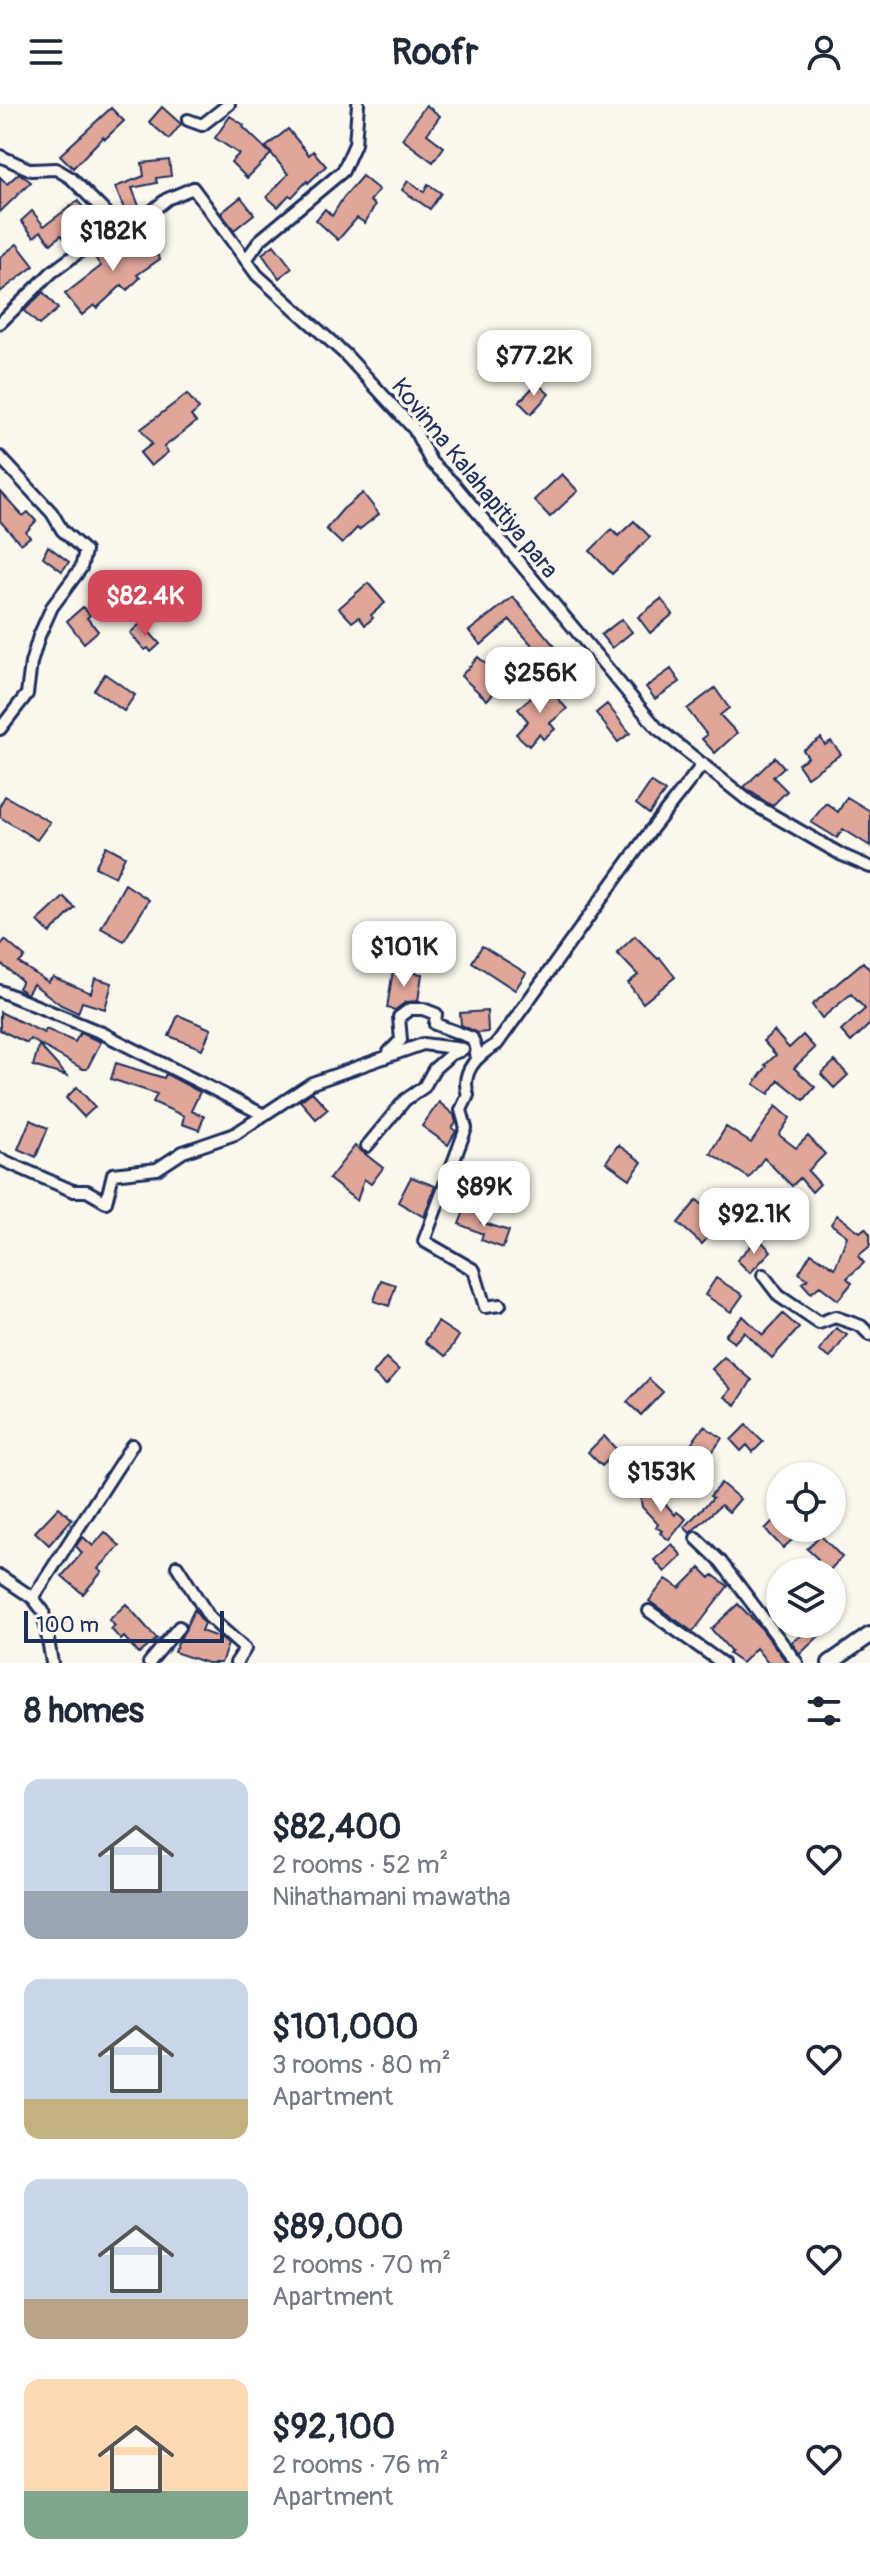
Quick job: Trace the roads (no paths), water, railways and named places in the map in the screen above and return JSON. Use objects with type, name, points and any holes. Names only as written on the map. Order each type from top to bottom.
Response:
[{"type":"street","points":[[188,120],[202,125],[229,104]]},
{"type":"street","points":[[246,260],[260,240],[343,171],[355,144],[358,104]]},
{"type":"street","points":[[0,156],[31,170],[56,169],[71,178],[120,227],[94,241],[52,272],[0,323]]},
{"type":"street","name":"Kovinna Kalahapitiya para","points":[[120,227],[141,220],[167,199],[193,188],[257,275],[345,354],[414,429],[431,462],[454,484],[657,728],[750,802],[842,855],[870,867]]},
{"type":"street","points":[[0,457],[52,513],[62,530],[85,551],[81,568],[52,607],[39,636],[27,694],[0,729]]},
{"type":"street","points":[[500,1305],[485,1307],[474,1270],[424,1241],[466,1128],[461,1110],[468,1095],[465,1086],[470,1067],[478,1055],[497,1044],[651,830],[703,764]]},
{"type":"street","points":[[0,991],[102,1033],[264,1115]]},
{"type":"street","points":[[370,1064],[397,1047],[401,1040],[399,1017],[410,1009],[423,1009],[436,1014],[435,1024],[472,1038],[478,1055]]},
{"type":"street","points":[[0,1159],[73,1191],[87,1191],[106,1202],[113,1174],[157,1169],[183,1152],[235,1134],[312,1083],[423,1044],[463,1049],[478,1055]]},
{"type":"street","points":[[367,1146],[405,1100],[424,1087],[434,1069],[451,1054],[463,1049]]},
{"type":"street","points":[[763,1275],[779,1296],[819,1323],[835,1317],[861,1326],[870,1335]]},
{"type":"street","points":[[33,1598],[132,1445]]},
{"type":"street","points":[[696,1538],[721,1562],[797,1663]]},
{"type":"street","points":[[177,1566],[209,1617],[245,1649],[236,1663]]},
{"type":"street","points":[[0,1576],[33,1598],[43,1611],[52,1663]]},
{"type":"street","points":[[649,1611],[722,1663]]},
{"type":"street","points":[[149,1663],[179,1627]]},
{"type":"street","points":[[830,1663],[870,1635]]}]
